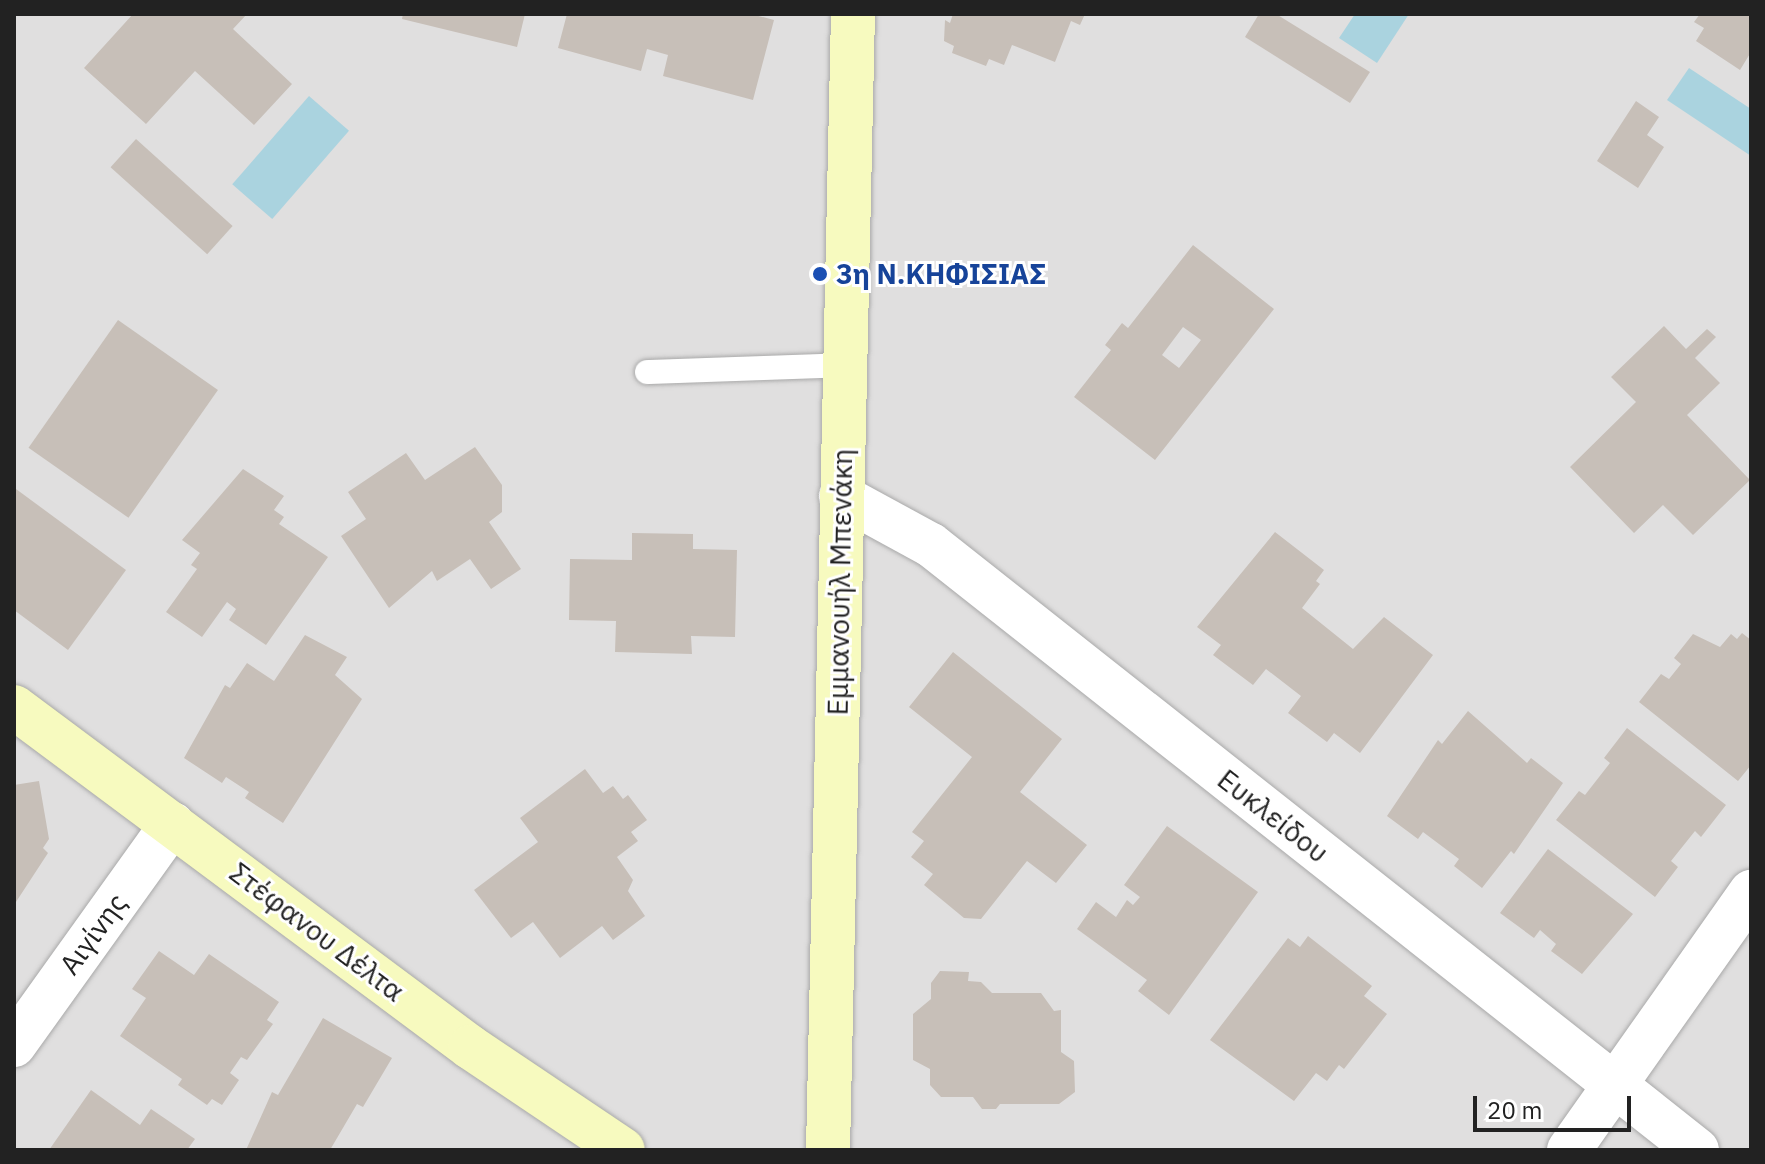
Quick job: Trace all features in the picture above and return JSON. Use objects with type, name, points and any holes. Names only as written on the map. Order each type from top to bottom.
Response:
[{"type":"main road","name":"Εμμανουήλ Μπενάκη","points":[[828,1150],[853,14]]},
{"type":"main road","name":"Στέφανου Δέλτα","points":[[14,707],[470,1047],[623,1150]]},
{"type":"street","name":"Ευκλείδου","points":[[841,496],[931,545],[1697,1150]]},
{"type":"street","name":"Αιγίνης","points":[[14,1045],[172,824]]},
{"type":"street","points":[[1569,1150],[1751,892]]},
{"type":"lane","points":[[647,372],[845,365]]},
{"type":"shaded area","points":[[14,14],[1751,14],[1751,1150],[14,1150]]},
{"type":"water","points":[[1355,14],[1409,14],[1377,63],[1339,38]]},
{"type":"water","points":[[1689,68],[1751,109],[1751,156],[1667,100]]},
{"type":"water","points":[[309,96],[349,131],[272,219],[232,184]]},
{"type":"building","points":[[133,14],[247,14],[233,29],[292,84],[254,125],[195,71],[146,124],[84,68]]},
{"type":"building","points":[[403,14],[525,14],[517,47],[402,19]]},
{"type":"building","points":[[567,14],[751,14],[774,20],[753,100],[663,76],[668,55],[647,49],[641,71],[558,48]]},
{"type":"building","points":[[953,14],[1085,14],[1080,25],[1071,21],[1055,62],[1012,45],[1004,65],[989,59],[986,66],[952,53],[954,46],[944,41],[945,20],[950,23]]},
{"type":"building","points":[[1259,14],[1276,14],[1370,72],[1350,103],[1245,37]]},
{"type":"building","points":[[1700,14],[1751,14],[1751,52],[1740,70],[1696,41],[1704,28],[1694,22]]},
{"type":"building","points":[[1636,101],[1659,117],[1647,135],[1664,147],[1638,188],[1597,161]]},
{"type":"building","points":[[136,139],[233,226],[207,254],[111,167]]},
{"type":"building","points":[[1193,245],[1274,309],[1155,460],[1074,397],[1111,350],[1105,345],[1122,323],[1128,328]],"holes":[[[1183,327],[1201,340],[1179,368],[1162,355]]]},
{"type":"building","points":[[118,320],[218,390],[128,518],[29,448]]},
{"type":"building","points":[[1664,326],[1686,349],[1707,329],[1716,337],[1695,358],[1720,383],[1687,415],[1750,480],[1693,535],[1663,505],[1634,533],[1570,467],[1636,402],[1611,377]]},
{"type":"building","points":[[475,447],[502,485],[502,512],[489,522],[521,569],[491,589],[470,559],[437,581],[432,571],[389,608],[341,536],[366,519],[348,492],[406,453],[425,480]]},
{"type":"building","points":[[243,469],[284,496],[274,510],[284,517],[279,524],[328,557],[266,645],[229,620],[236,609],[227,602],[202,637],[166,612],[197,569],[191,565],[200,553],[182,540]]},
{"type":"building","points":[[16,489],[126,570],[68,650],[14,610]]},
{"type":"building","points":[[1275,532],[1324,570],[1316,581],[1320,584],[1302,608],[1353,649],[1384,617],[1433,655],[1360,753],[1334,733],[1327,742],[1288,713],[1301,696],[1266,669],[1253,685],[1213,655],[1221,645],[1197,627]]},
{"type":"building","points":[[632,533],[693,534],[693,549],[737,550],[735,637],[691,636],[692,654],[615,652],[616,621],[569,620],[570,559],[632,560]]},
{"type":"building","points":[[1742,633],[1751,640],[1751,765],[1738,781],[1639,702],[1661,674],[1669,679],[1681,664],[1674,658],[1693,634],[1720,647],[1731,634],[1737,639]]},
{"type":"building","points":[[305,635],[347,657],[335,675],[362,699],[283,823],[245,798],[249,792],[226,777],[222,783],[184,758],[225,685],[230,688],[247,663],[274,681]]},
{"type":"building","points":[[953,652],[1062,739],[1020,792],[1087,845],[1056,883],[1027,861],[981,919],[964,918],[924,885],[933,874],[911,857],[924,841],[912,832],[972,757],[909,707]]},
{"type":"building","points":[[1468,711],[1527,763],[1531,758],[1563,783],[1514,854],[1511,851],[1482,888],[1454,866],[1459,859],[1423,832],[1418,839],[1387,816],[1438,740],[1442,744]]},
{"type":"building","points":[[1627,728],[1726,805],[1701,837],[1695,831],[1671,861],[1678,867],[1655,897],[1556,820],[1579,791],[1585,795],[1610,763],[1604,758]]},
{"type":"building","points":[[585,769],[603,793],[613,786],[623,799],[628,795],[647,820],[631,832],[638,841],[617,857],[633,880],[628,891],[645,916],[613,940],[602,926],[560,958],[533,922],[511,938],[474,890],[538,842],[520,818]]},
{"type":"building","points":[[39,781],[49,839],[43,848],[48,853],[14,905],[14,785]]},
{"type":"building","points":[[1167,826],[1258,892],[1169,1015],[1138,991],[1147,980],[1077,929],[1096,902],[1116,917],[1127,900],[1133,905],[1140,897],[1124,885]]},
{"type":"building","points":[[1548,849],[1633,914],[1582,974],[1551,951],[1556,944],[1540,930],[1534,938],[1500,913]]},
{"type":"building","points":[[1308,936],[1372,986],[1364,996],[1387,1014],[1344,1069],[1339,1065],[1327,1081],[1316,1073],[1294,1101],[1210,1040],[1288,938],[1300,947]]},
{"type":"building","points":[[159,951],[194,975],[209,954],[279,1002],[267,1020],[273,1024],[247,1060],[241,1057],[230,1073],[239,1080],[222,1105],[212,1099],[207,1105],[178,1085],[182,1079],[120,1036],[146,998],[132,989]]},
{"type":"building","points":[[940,971],[969,972],[968,981],[981,982],[992,993],[1041,993],[1054,1011],[1061,1010],[1061,1052],[1074,1061],[1075,1092],[1059,1104],[1000,1104],[996,1109],[982,1109],[973,1097],[941,1097],[930,1085],[930,1069],[913,1060],[913,1014],[931,999],[931,983]]},
{"type":"building","points":[[323,1018],[392,1058],[363,1107],[357,1104],[330,1150],[246,1150],[272,1092],[278,1095]]},
{"type":"building","points":[[91,1090],[140,1125],[151,1109],[195,1139],[187,1150],[49,1150]]},
{"type":"place","name":"3η Ν.ΚΗΦΙΣΙΑΣ","points":[[820,274]]}]
